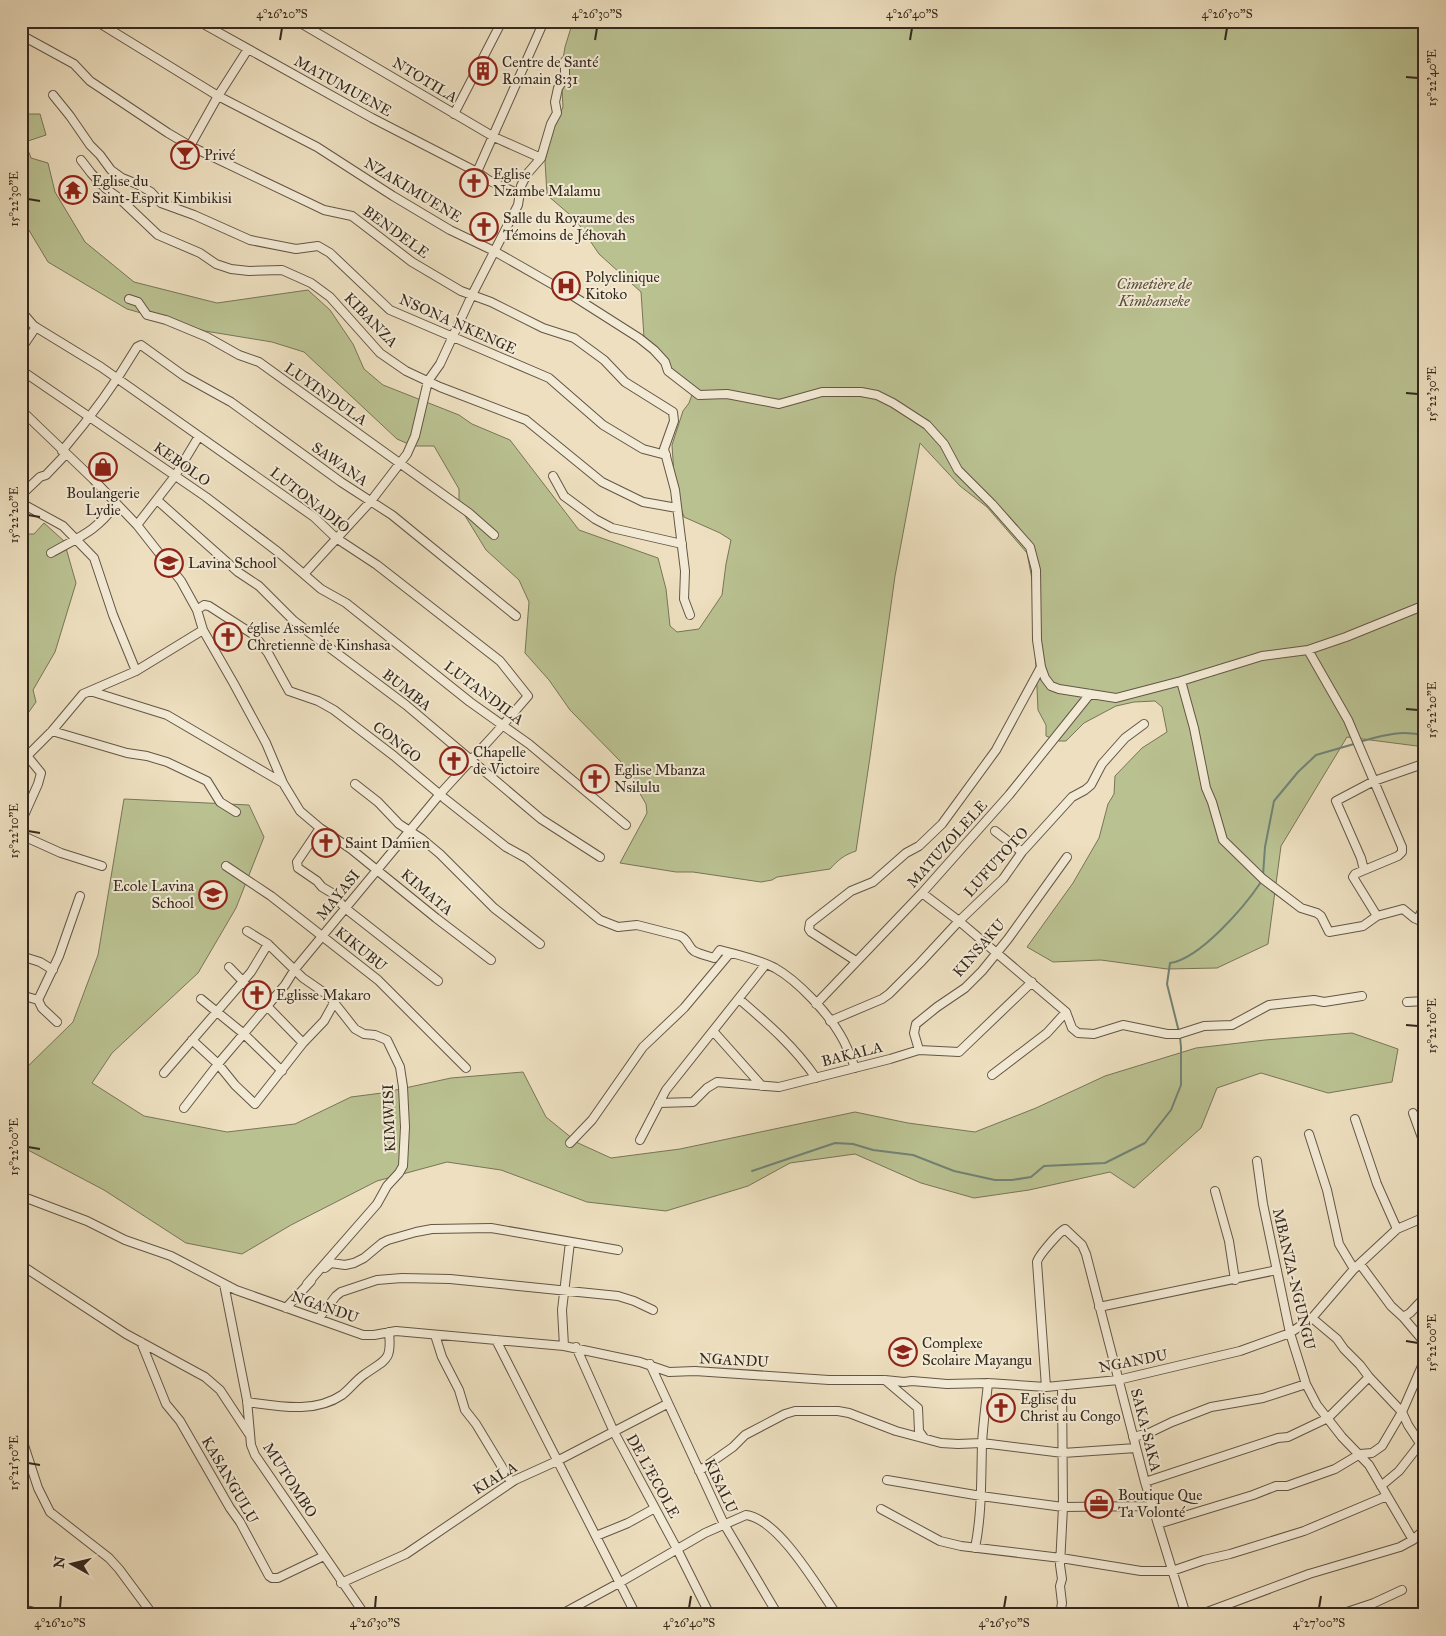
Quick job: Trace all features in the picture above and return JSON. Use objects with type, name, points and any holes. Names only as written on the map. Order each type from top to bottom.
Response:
[{"type":"street","name":"NZAKIMUENE","points":[[96,21],[218,96],[318,148],[392,196],[450,230],[494,251],[573,296],[639,338],[665,362],[668,371],[699,395],[727,394],[779,404],[822,392],[861,392],[877,396],[894,404],[927,425],[944,444],[958,470],[992,504],[1030,548],[1036,570],[1037,640],[1041,667]]},
{"type":"street","name":"MATUMUENE","points":[[198,21],[372,118],[477,172],[490,181],[519,194]]},
{"type":"street","name":"NTOTILA","points":[[297,21],[494,137],[541,158]]},
{"type":"street","points":[[454,114],[502,21]]},
{"type":"street","points":[[477,172],[543,24],[529,21]]},
{"type":"street","name":"BENDELE","points":[[21,35],[74,64],[90,81],[168,134],[324,210],[352,216],[412,262],[461,292],[491,302],[543,328],[574,338],[604,360],[625,382],[673,412],[674,421],[664,445],[666,455]]},
{"type":"street","points":[[190,146],[218,96],[248,49]]},
{"type":"street","points":[[304,574],[371,501],[407,454],[415,436],[428,381],[440,364],[472,295],[518,205],[521,186],[527,174],[541,158],[551,124],[557,113],[555,102],[558,88],[565,78],[565,61]]},
{"type":"street","name":"NSONA NKENGE","points":[[53,95],[90,146],[100,155],[111,170],[122,178],[151,192],[162,204],[194,215],[250,240],[296,249],[318,246],[330,253],[390,310],[549,378],[604,425],[643,449],[666,455]]},
{"type":"street","name":"KIBANZA","points":[[81,160],[105,188],[119,198],[158,236],[200,253],[216,264],[231,269],[249,271],[282,270],[311,283],[330,297],[380,353],[406,371],[526,420],[602,482],[643,502],[677,508]]},
{"type":"street","name":"LUYINDULA","points":[[129,299],[138,302],[147,315],[166,320],[207,337],[239,355],[259,362],[469,513],[494,535]]},
{"type":"street","name":"LUTONADIO","points":[[21,311],[36,327],[118,379],[314,517],[336,538],[377,564],[500,661],[528,696]]},
{"type":"street","points":[[21,349],[36,327]]},
{"type":"street","name":"SAWANA","points":[[118,379],[137,347],[141,345],[184,376],[231,402],[341,482],[371,501],[405,526],[516,616]]},
{"type":"street","name":"KEBOLO","points":[[21,370],[206,497],[245,526],[321,589]]},
{"type":"street","points":[[21,495],[40,477],[46,476],[118,379]]},
{"type":"street","name":"KIMATA","points":[[21,410],[93,478],[137,525],[181,581],[197,610],[203,630],[266,743],[283,783],[300,811],[320,828],[377,869],[491,960]]},
{"type":"street","points":[[137,525],[175,476],[199,436]]},
{"type":"street","points":[[666,455],[675,490],[685,571],[684,599],[690,615]]},
{"type":"street","points":[[553,476],[564,496],[595,519],[612,528],[682,544]]},
{"type":"street","name":"BUMBA","points":[[156,500],[238,572],[259,586],[294,621],[406,705],[541,819],[600,857]]},
{"type":"street","points":[[21,503],[63,526],[94,558],[136,671]]},
{"type":"street","points":[[51,553],[98,526],[108,517],[116,504]]},
{"type":"street","name":"LUTANDILA","points":[[321,589],[346,602],[470,702],[529,744],[626,825]]},
{"type":"street","name":"CONGO","points":[[197,610],[204,605],[209,606],[254,634],[268,653],[289,691],[318,701],[334,710],[506,847],[526,858],[592,913],[610,925],[618,927],[637,925],[680,936],[686,938],[692,950],[714,958],[720,950],[730,953]]},
{"type":"street","points":[[1041,667],[1045,678],[1051,686],[1059,690],[1116,698],[1181,681],[1262,656],[1308,650],[1346,637],[1425,605]]},
{"type":"street","points":[[21,822],[25,801],[38,784],[41,773],[24,760],[52,731],[77,699],[90,691],[136,671],[203,630]]},
{"type":"street","points":[[1308,650],[1348,720],[1398,836],[1402,852],[1398,856],[1355,874],[1354,879],[1377,916]]},
{"type":"street","points":[[856,961],[814,934],[809,928],[810,923],[851,891],[873,882],[906,853],[919,846],[942,824],[996,750],[1041,667]]},
{"type":"street","points":[[1181,681],[1194,728],[1206,788],[1223,840],[1263,879],[1301,908],[1321,916],[1329,932],[1363,926],[1377,916],[1403,909],[1421,921],[1425,905]]},
{"type":"street","points":[[90,691],[167,716],[283,783]]},
{"type":"street","name":"MATUZOLELE","points":[[816,1004],[922,893],[1009,795],[1090,694]]},
{"type":"street","name":"MAYASI","points":[[184,1108],[218,1064],[285,986],[295,969],[377,869],[440,794],[528,696]]},
{"type":"street","name":"LUFUTOTO","points":[[830,1021],[889,994],[1003,878],[1022,852],[1072,797],[1085,790],[1091,784],[1102,764],[1125,738],[1144,724]]},
{"type":"street","points":[[52,731],[127,753],[167,762],[207,780],[220,802],[236,812]]},
{"type":"street","points":[[1364,870],[1361,858],[1336,801],[1374,781],[1420,764],[1425,764]]},
{"type":"street","points":[[355,784],[378,802],[408,832],[427,844],[494,908],[540,944]]},
{"type":"street","points":[[320,828],[300,856],[297,862],[298,868],[317,881],[322,888],[332,893],[345,908],[438,981]]},
{"type":"street","points":[[995,831],[1022,852]]},
{"type":"street","points":[[21,835],[62,853],[102,866]]},
{"type":"street","name":"KINSAKU","points":[[919,1050],[914,1033],[916,1024],[965,988],[982,971],[1008,939],[1067,857]]},
{"type":"street","name":"KIKUBU","points":[[226,866],[271,896],[378,980],[466,1068]]},
{"type":"street","points":[[922,893],[959,921],[1066,1012],[1072,1028],[1078,1033],[1094,1034],[1123,1025],[1168,1034],[1179,1034],[1204,1026],[1232,1025],[1269,1005],[1314,1000],[1324,1002],[1362,996]]},
{"type":"street","points":[[38,1000],[60,956],[80,896]]},
{"type":"street","name":"KIMWISI","points":[[246,931],[268,944],[303,978],[330,996],[334,1004],[356,1029],[364,1034],[375,1035],[387,1040],[400,1066],[405,1127],[403,1166],[386,1186],[377,1204],[307,1284]]},
{"type":"street","points":[[164,1073],[251,972],[268,944]]},
{"type":"street","points":[[570,1143],[592,1120],[643,1047],[684,1008],[730,953],[766,964],[795,983],[816,1004],[841,1036],[855,1068]]},
{"type":"street","points":[[21,956],[40,962],[53,970]]},
{"type":"street","points":[[640,1140],[666,1090],[766,964]]},
{"type":"street","points":[[229,967],[303,1043]]},
{"type":"street","name":"BAKALA","points":[[659,1103],[693,1102],[707,1088],[717,1082],[778,1087],[890,1060],[919,1050],[959,1052],[1032,982]]},
{"type":"street","points":[[21,995],[38,1000],[42,1008],[57,1022]]},
{"type":"street","points":[[738,999],[778,1033],[816,1078]]},
{"type":"street","points":[[201,1000],[244,1034],[282,1071]]},
{"type":"street","points":[[1407,1002],[1425,1001]]},
{"type":"street","points":[[192,1040],[256,1104],[303,1043],[324,1021],[334,1004]]},
{"type":"street","points":[[992,1075],[1048,1033],[1066,1012]]},
{"type":"street","points":[[713,1031],[762,1086]]},
{"type":"street","points":[[1413,1114],[1425,1146]]},
{"type":"street","points":[[1355,1119],[1377,1184],[1397,1229]]},
{"type":"street","points":[[1309,1134],[1327,1190],[1338,1244],[1391,1306],[1425,1342]]},
{"type":"street","name":"MBANZA-NGUNGU","points":[[1257,1161],[1263,1204],[1290,1333],[1306,1384],[1317,1405],[1342,1437],[1369,1464],[1413,1540]]},
{"type":"street","points":[[1215,1191],[1225,1224],[1235,1280]]},
{"type":"street","name":"NGANDU","points":[[21,1196],[87,1221],[125,1240],[170,1256],[224,1284],[362,1335],[388,1332],[564,1346],[650,1364],[669,1372],[695,1371],[829,1380],[886,1380],[947,1384],[988,1383],[1046,1387],[1118,1380],[1240,1350],[1290,1333],[1312,1318],[1357,1266],[1397,1229],[1425,1217]]},
{"type":"street","points":[[286,1308],[307,1284],[331,1263],[354,1263],[388,1240],[424,1231],[486,1227],[618,1250]]},
{"type":"street","name":"SAKA-SAKA","points":[[1046,1387],[1038,1262],[1039,1255],[1051,1245],[1065,1228],[1082,1245],[1145,1482],[1186,1615]]},
{"type":"street","points":[[564,1346],[562,1310],[570,1242]]},
{"type":"street","points":[[21,1265],[141,1342],[205,1377],[220,1390],[250,1434]]},
{"type":"street","points":[[1099,1307],[1277,1270]]},
{"type":"street","points":[[319,1318],[341,1292],[377,1280],[402,1278],[450,1279],[565,1289],[618,1296],[653,1310]]},
{"type":"street","name":"MUTOMBO","points":[[224,1284],[247,1402],[251,1445],[255,1454],[341,1583],[365,1615]]},
{"type":"street","points":[[1403,1317],[1410,1313],[1425,1298]]},
{"type":"street","points":[[1312,1318],[1337,1338],[1344,1349],[1402,1412],[1425,1451]]},
{"type":"street","points":[[247,1402],[300,1407],[326,1402],[341,1395],[385,1360],[389,1354],[390,1347],[388,1332]]},
{"type":"street","points":[[435,1335],[442,1358],[459,1390],[465,1410],[476,1424],[511,1482]]},
{"type":"street","points":[[496,1340],[636,1615]]},
{"type":"street","name":"KASANGULU","points":[[141,1342],[166,1404],[180,1421],[240,1522],[269,1576],[278,1578],[324,1556]]},
{"type":"street","name":"DE L'ECOLE","points":[[576,1348],[614,1432],[710,1615]]},
{"type":"street","points":[[1158,1524],[1253,1495],[1272,1487],[1286,1486],[1335,1470],[1360,1454],[1372,1453],[1382,1446],[1402,1412],[1425,1359]]},
{"type":"street","name":"KISALU","points":[[650,1364],[724,1524],[778,1615]]},
{"type":"street","points":[[1145,1482],[1278,1438],[1288,1437],[1328,1418],[1369,1377]]},
{"type":"street","points":[[886,1380],[918,1408],[919,1431],[924,1438]]},
{"type":"street","points":[[975,1548],[981,1496],[982,1443],[988,1383]]},
{"type":"street","points":[[1133,1437],[1149,1433],[1211,1407],[1263,1398],[1306,1384]]},
{"type":"street","points":[[1060,1615],[1062,1603],[1060,1586],[1062,1578],[1063,1507],[1062,1386]]},
{"type":"street","name":"KIALA","points":[[341,1583],[406,1554],[511,1482],[557,1461],[667,1404]]},
{"type":"street","points":[[699,1471],[733,1447],[745,1435],[785,1414],[795,1411],[838,1411],[849,1413],[896,1431],[941,1443],[982,1443],[1063,1453],[1136,1448]]},
{"type":"street","points":[[21,1436],[38,1488],[50,1512],[109,1558],[153,1615]]},
{"type":"street","points":[[1381,1486],[1399,1471],[1420,1444]]},
{"type":"street","points":[[887,1480],[981,1496],[1063,1507],[1152,1506]]},
{"type":"street","points":[[881,1509],[940,1541],[975,1548],[1061,1558],[1142,1571],[1172,1571],[1304,1531],[1387,1496]]},
{"type":"street","points":[[596,1536],[655,1508]]},
{"type":"street","points":[[563,1614],[705,1533],[746,1515],[760,1520],[783,1538],[837,1615]]},
{"type":"street","points":[[1200,1615],[1308,1574],[1400,1547],[1413,1540],[1425,1529]]},
{"type":"street","points":[[1338,1615],[1374,1604],[1402,1590]]},
{"type":"street","points":[[21,1610],[44,1615]]},
{"type":"street","points":[[1026,1613],[1036,1615]]},
{"type":"green space","name":"Cimetière de Kimbanseke","points":[[573,21],[1425,21],[1425,747],[1347,737],[1281,846],[1268,944],[1217,968],[1167,969],[1101,960],[1053,962],[1027,947],[1073,883],[1099,838],[1108,804],[1114,794],[1115,776],[1142,748],[1167,732],[1162,707],[1155,701],[1134,702],[1116,706],[1084,723],[1066,741],[1059,741],[1046,736],[1046,725],[1038,710],[1032,579],[1027,553],[987,507],[960,486],[920,443],[895,576],[856,851],[842,858],[830,869],[777,877],[761,882],[620,863],[647,813],[646,804],[623,764],[570,710],[549,680],[525,653],[529,602],[519,580],[486,550],[459,506],[459,489],[434,446],[413,446],[397,439],[304,352],[272,342],[205,331],[127,309],[48,262],[21,217],[21,114],[40,114],[46,135],[25,142],[31,158],[48,163],[55,192],[85,242],[134,282],[217,303],[308,290],[330,310],[353,344],[364,369],[383,385],[459,415],[472,424],[510,440],[579,530],[658,558],[666,589],[670,626],[677,632],[699,629],[722,595],[731,540],[684,517],[675,490],[672,445],[683,411],[689,403],[693,392],[677,380],[659,353],[644,337],[641,292],[599,254],[576,220],[547,195],[545,161],[551,135],[563,107],[561,71],[565,47]]},
{"type":"green space","points":[[44,523],[64,541],[76,583],[55,652],[33,690],[36,702],[21,723],[21,534],[34,534]]},
{"type":"green space","points":[[124,799],[249,805],[264,837],[236,908],[198,973],[112,1053],[92,1083],[144,1116],[227,1132],[295,1124],[351,1097],[382,1093],[451,1078],[523,1072],[546,1117],[578,1143],[611,1158],[680,1149],[855,1112],[908,1123],[975,1132],[1036,1108],[1105,1076],[1196,1048],[1265,1040],[1352,1033],[1398,1049],[1392,1082],[1328,1093],[1261,1073],[1217,1088],[1201,1128],[1134,1188],[1110,1172],[1029,1190],[974,1198],[921,1183],[855,1154],[790,1163],[748,1186],[666,1211],[587,1202],[501,1170],[447,1162],[377,1181],[291,1225],[242,1254],[186,1243],[104,1190],[28,1150],[21,1151],[21,1073],[73,1022],[98,955]]},
{"type":"waterway","points":[[1359,742],[1400,733],[1425,736]]},
{"type":"waterway","points":[[1263,875],[1265,847],[1274,801],[1298,772],[1316,755],[1354,744]]},
{"type":"waterway","points":[[1179,1032],[1167,984],[1170,963],[1195,952],[1208,942],[1233,917],[1261,882]]},
{"type":"waterway","points":[[752,1171],[835,1143],[853,1144],[873,1150],[913,1155],[954,1171],[995,1180],[1031,1177],[1044,1166],[1105,1163],[1145,1143],[1171,1110],[1181,1085],[1180,1037]]},
{"type":"place","name":"Centre de Santé Romain 8:31","points":[[483,71]]},
{"type":"place","name":"Privé","points":[[185,155]]},
{"type":"place","name":"Eglise Nzambe Malamu","points":[[474,183]]},
{"type":"place","name":"Eglise du Saint-Esprit Kimbikisi","points":[[73,190]]},
{"type":"place","name":"Salle du Royaume des Témoins de Jéhovah","points":[[484,227]]},
{"type":"place","name":"Polyclinique Kitoko","points":[[566,286]]},
{"type":"place","name":"Boulangerie Lydie","points":[[103,467]]},
{"type":"place","name":"Lavina School","points":[[169,563]]},
{"type":"place","name":"église Assemlée Chretienne de Kinshasa","points":[[228,637]]},
{"type":"place","name":"Chapelle de Victoire","points":[[454,761]]},
{"type":"place","name":"Eglise Mbanza Nsilulu","points":[[595,779]]},
{"type":"place","name":"Saint Damien","points":[[326,843]]},
{"type":"place","name":"Ecole Lavina School","points":[[213,895]]},
{"type":"place","name":"Eglisse Makaro","points":[[257,995]]},
{"type":"place","name":"Complexe Scolaire Mayangu","points":[[903,1352]]},
{"type":"place","name":"Eglise du Christ au Congo","points":[[1001,1408]]},
{"type":"place","name":"Boutique Que Ta Volonté","points":[[1099,1504]]}]
